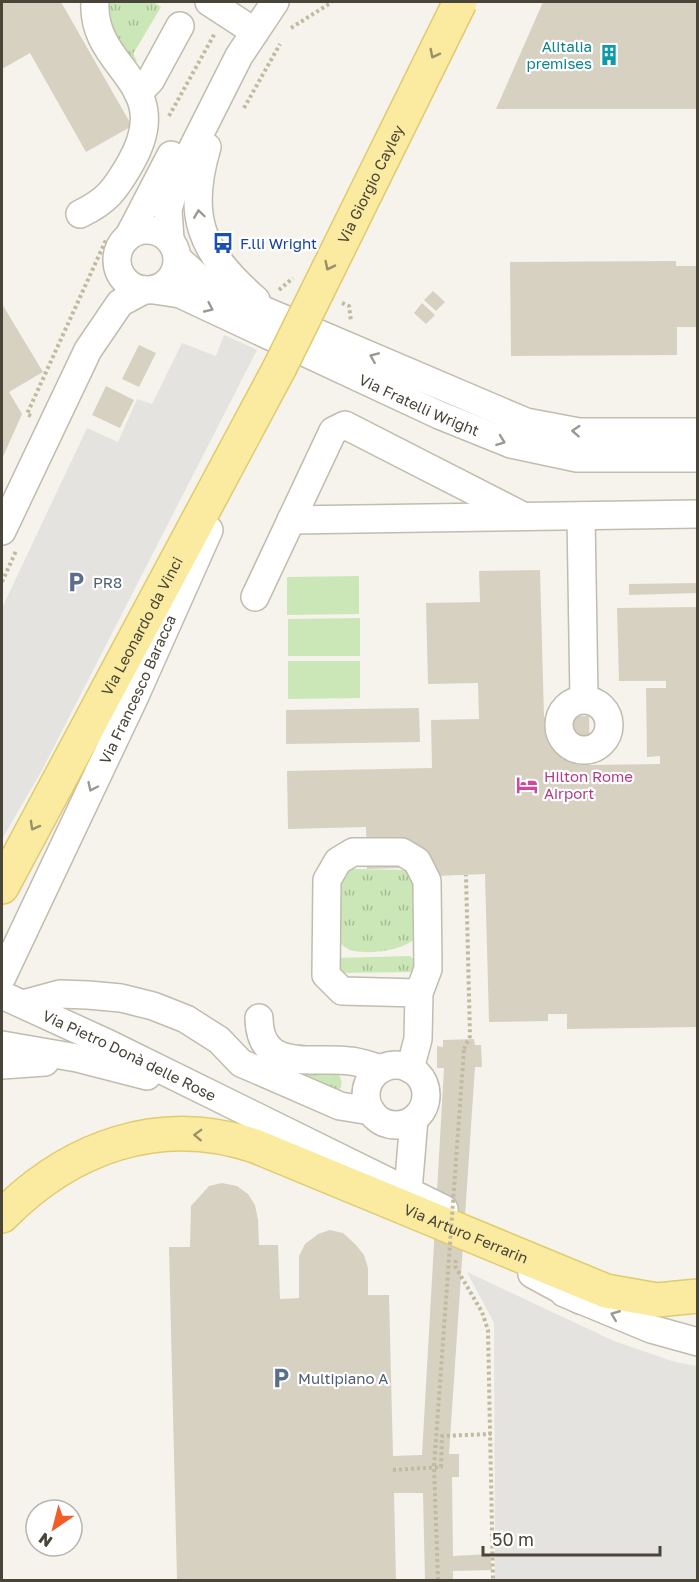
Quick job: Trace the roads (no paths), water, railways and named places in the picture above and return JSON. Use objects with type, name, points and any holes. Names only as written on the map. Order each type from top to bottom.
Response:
[{"type":"main road","name":"Via Giorgio Cayley","points":[[280,367],[460,2]]},
{"type":"main road","name":"Via Leonardo da Vinci","points":[[2,887],[280,367]]},
{"type":"main road","name":"Via Arturo Ferrarin","points":[[2,1216],[48,1176],[96,1149],[125,1140],[174,1135],[220,1136],[256,1132],[438,1236],[606,1291],[649,1299],[690,1298]]},
{"type":"street","points":[[80,214],[101,204],[116,189],[135,156],[145,130],[146,115],[138,93],[99,33],[94,17],[95,2]]},
{"type":"street","points":[[209,2],[255,32]]},
{"type":"street","points":[[2,531],[88,350],[120,303],[172,279],[174,249],[168,210],[176,181],[227,80],[274,2]]},
{"type":"street","points":[[138,93],[150,81],[180,26]]},
{"type":"street","points":[[88,350],[104,296],[117,265],[119,248],[130,234],[183,134],[227,80]]},
{"type":"street","name":"Via Fratelli Wright","points":[[227,80],[198,179],[201,228],[215,258],[236,282],[271,297],[493,438],[530,450],[578,458],[698,458]]},
{"type":"street","points":[[130,234],[151,230],[174,249]]},
{"type":"street","name":"Via Fratelli Wright","points":[[174,249],[209,287],[271,297]]},
{"type":"street","points":[[117,265],[126,282],[149,290]]},
{"type":"street","name":"Via Fratelli Wright","points":[[149,290],[180,294],[413,388],[535,424],[579,432],[698,432]]},
{"type":"street","name":"Via Francesco Baracca","points":[[2,977],[135,696],[280,367]]},
{"type":"street","points":[[255,597],[333,431],[345,425],[523,516]]},
{"type":"street","points":[[614,432],[616,458]]},
{"type":"street","points":[[291,520],[698,514]]},
{"type":"street","points":[[581,516],[584,699]]},
{"type":"street","points":[[410,1069],[418,1039],[419,993],[428,969],[427,881],[417,861],[402,852],[354,852],[339,861],[327,880],[326,975],[342,991],[419,993]]},
{"type":"street","points":[[12,1000],[79,994],[120,998],[153,1006],[186,1019],[219,1041],[242,1063],[340,1106],[371,1111]]},
{"type":"street","name":"Via Pietro Donà delle Rose","points":[[12,1000],[256,1132],[408,1191],[596,1280],[635,1294],[690,1298]]},
{"type":"street","points":[[259,1018],[259,1028],[267,1044],[278,1055],[296,1061],[349,1061],[381,1069]]},
{"type":"street","points":[[2,1045],[118,1068],[256,1132]]},
{"type":"street","points":[[2,1065],[74,1063],[118,1068]]},
{"type":"street","points":[[391,1066],[410,1069],[423,1083],[426,1093],[421,1112],[414,1119],[396,1125],[377,1119],[371,1111],[366,1093],[374,1075],[381,1069],[391,1066]]},
{"type":"street","points":[[408,1191],[414,1119]]},
{"type":"street","name":"Via Arturo Ferrarin","points":[[256,1132],[580,1300]]},
{"type":"street","points":[[2,1195],[30,1176],[96,1149]]},
{"type":"street","points":[[438,1236],[580,1300],[651,1329],[698,1342]]},
{"type":"street","points":[[651,1329],[698,1337]]},
{"type":"place","name":"Alitalia premises","points":[[609,55]]},
{"type":"place","name":"F.lli Wright","points":[[223,243]]},
{"type":"place","name":"PR8","points":[[76,582]]},
{"type":"place","name":"Hilton Rome Airport","points":[[527,785]]},
{"type":"place","name":"Multipiano A","points":[[281,1378]]}]
